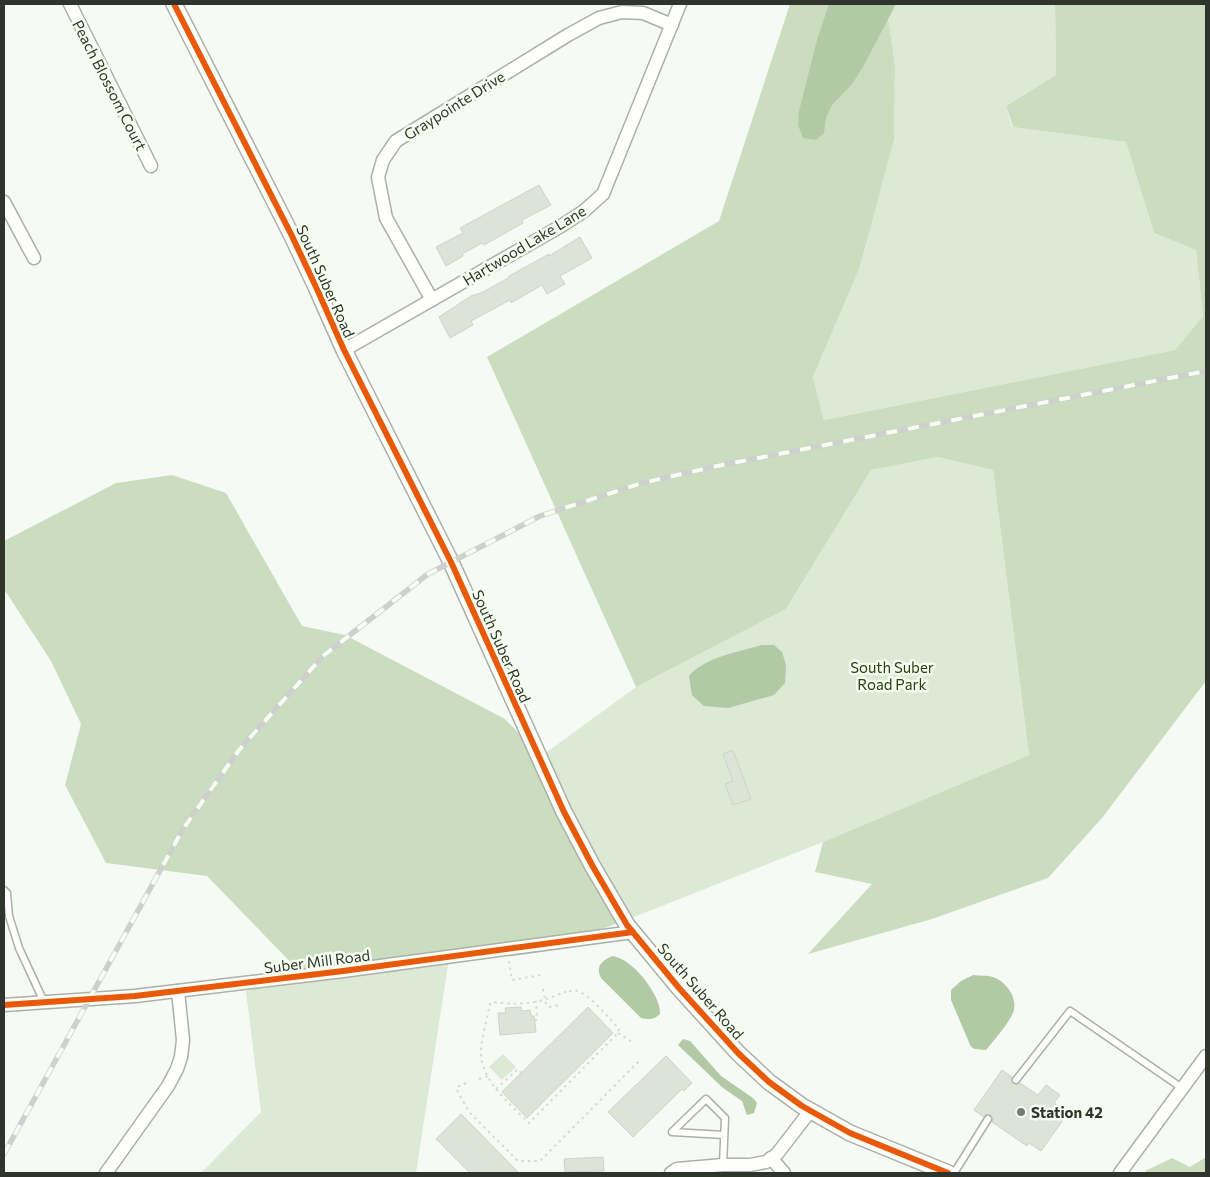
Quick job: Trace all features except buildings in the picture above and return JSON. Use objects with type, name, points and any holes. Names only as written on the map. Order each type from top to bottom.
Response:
[{"type":"street","name":"Peach Blossom Court","points":[[70,4],[151,166]]},
{"type":"street","name":"South Suber Road","points":[[174,4],[291,234],[344,350],[451,562],[564,812],[592,866],[633,932],[678,988],[738,1053],[769,1082],[802,1106],[850,1133],[948,1173]]},
{"type":"street","name":"Hartwood Lake Lane","points":[[344,350],[561,226],[584,211],[603,194],[680,4]]},
{"type":"street","name":"Graypointe Drive","points":[[432,300],[386,218],[378,177],[383,160],[396,141],[568,35],[599,18],[622,12],[643,13],[672,25]]},
{"type":"street","points":[[4,202],[34,258]]},
{"type":"street","name":"Suber Mill Road","points":[[4,1005],[135,996],[343,971],[633,932]]},
{"type":"street","points":[[106,1173],[168,1086],[177,1069],[183,1040],[178,991]]},
{"type":"street","points":[[1120,1173],[1206,1056]]},
{"type":"street","points":[[671,1173],[677,1169],[750,1165],[766,1162],[777,1154],[811,1110]]},
{"type":"street","points":[[771,1158],[784,1173]]},
{"type":"lane","points":[[4,890],[7,893],[9,916],[19,948],[44,1002]]},
{"type":"lane","points":[[1016,1080],[1070,1011],[1182,1088]]},
{"type":"lane","points":[[723,1165],[725,1118],[706,1099],[672,1132],[724,1135]]},
{"type":"lane","points":[[954,1173],[988,1119]]},
{"type":"path","points":[[509,961],[512,980],[541,976],[542,978]]},
{"type":"path","points":[[543,989],[545,1000],[549,1007],[560,1005]]},
{"type":"path","points":[[577,990],[584,994],[619,1029],[618,1033],[529,1123],[496,1089],[488,1076],[481,1052],[490,1004],[492,1002],[512,1004],[545,1000],[558,993],[577,990]]},
{"type":"path","points":[[535,1022],[537,1019],[536,1001]]},
{"type":"path","points":[[618,1033],[632,1042]]},
{"type":"path","points":[[466,1083],[457,1087],[457,1090],[469,1112],[518,1161],[540,1161],[640,1060]]},
{"type":"path","points":[[496,1089],[518,1069],[521,1073]]},
{"type":"path","points":[[479,1079],[488,1076]]},
{"type":"green space","points":[[892,4],[1055,4],[1056,75],[1006,106],[1012,127],[1126,142],[1154,233],[1196,250],[1203,316],[1175,350],[824,420],[813,377],[860,267],[894,140],[895,65],[887,10]]},
{"type":"green space","name":"South Suber Road Park","points":[[938,457],[993,470],[1029,755],[823,842],[629,919],[539,754],[547,752],[636,687],[786,609],[871,470]]},
{"type":"green space","points":[[450,952],[416,1173],[201,1173],[261,1112],[245,983]]},
{"type":"green space","points":[[503,1054],[516,1067],[502,1080],[489,1067]]},
{"type":"shaded area","points":[[790,4],[892,4],[887,10],[895,65],[894,140],[860,267],[813,377],[824,420],[1175,350],[1203,316],[1196,250],[1154,233],[1126,142],[1013,127],[1006,106],[1056,75],[1055,4],[1206,4],[1206,681],[1102,818],[1048,878],[932,919],[808,954],[872,884],[815,872],[823,842],[1029,755],[993,470],[938,457],[871,470],[786,609],[636,687],[487,357],[719,221]]},
{"type":"shaded area","points":[[829,4],[896,4],[863,67],[852,84],[832,105],[826,118],[824,133],[816,140],[803,138],[798,125],[799,111],[817,40]]},
{"type":"shaded area","points":[[172,475],[226,493],[302,626],[345,635],[505,719],[539,754],[629,919],[591,933],[301,973],[207,876],[106,863],[65,785],[81,724],[51,661],[4,589],[4,541],[116,483]]},
{"type":"shaded area","points":[[762,645],[774,645],[782,652],[786,665],[785,683],[774,695],[728,708],[704,706],[692,695],[689,676],[696,669],[722,656]]},
{"type":"shaded area","points":[[612,956],[628,963],[644,979],[656,997],[660,1014],[651,1019],[641,1018],[601,978],[599,974],[600,964]]},
{"type":"shaded area","points":[[973,975],[991,976],[998,979],[1011,992],[1014,1003],[1010,1019],[986,1050],[971,1047],[951,1000],[951,990],[961,981]]},
{"type":"shaded area","points":[[683,1039],[690,1041],[721,1076],[753,1098],[757,1103],[754,1113],[747,1115],[742,1101],[723,1088],[678,1045]]},
{"type":"shaded area","points":[[1206,1157],[1206,1173],[1147,1173],[1145,1171],[1172,1158],[1190,1167]]},
{"type":"railway","points":[[4,1154],[183,829],[239,750],[323,656],[428,574],[540,516],[642,483],[717,466],[1206,371]]},
{"type":"cycle path","points":[[174,4],[291,234],[344,350],[451,562],[564,812],[627,925],[679,988],[738,1053],[769,1082],[802,1106],[850,1133],[948,1173]]},
{"type":"cycle path","points":[[4,1005],[135,996],[343,971],[633,932]]},
{"type":"place","name":"Station 42","points":[[1021,1112]]}]
